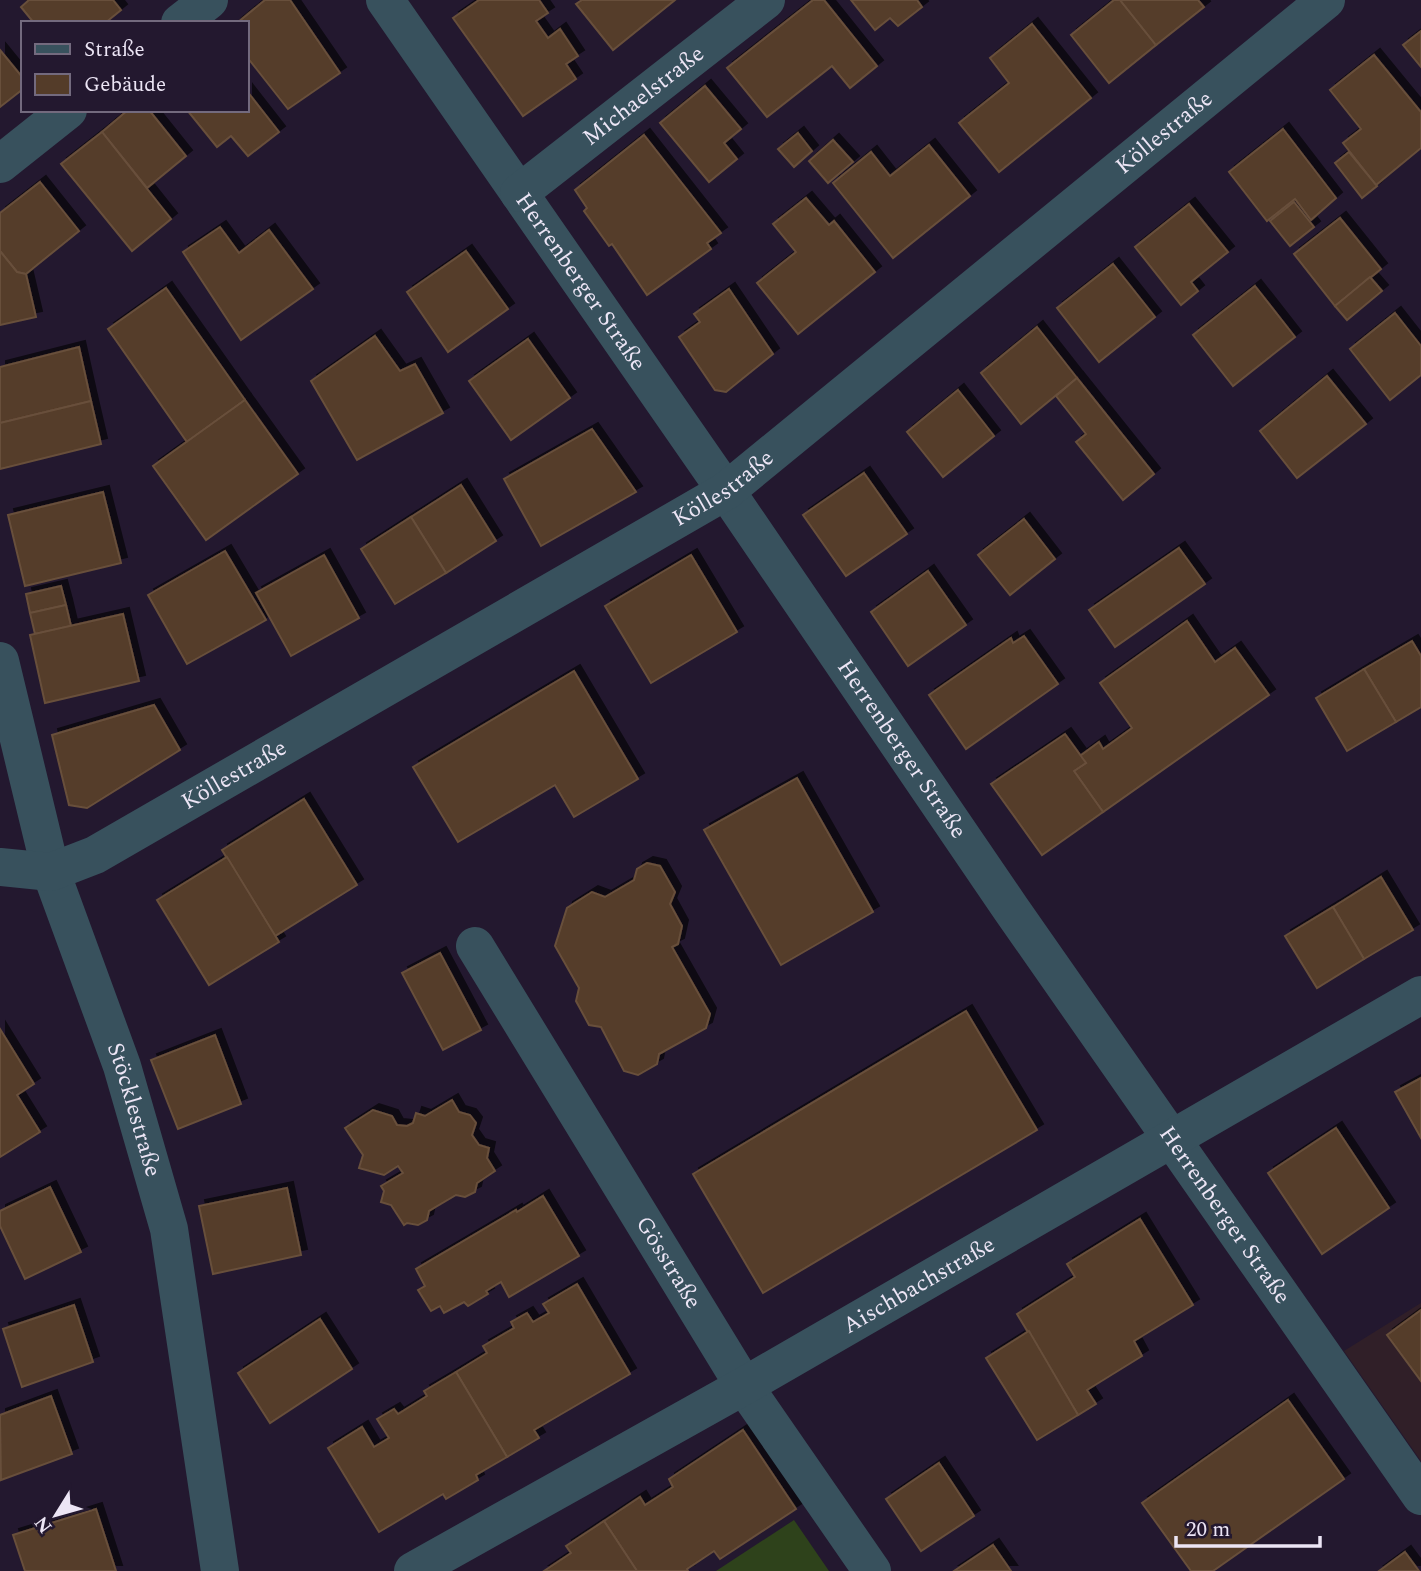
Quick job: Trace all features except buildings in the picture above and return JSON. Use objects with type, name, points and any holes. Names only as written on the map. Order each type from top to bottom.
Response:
[{"type":"street","points":[[183,21],[209,0]]},
{"type":"street","name":"Herrenberger Straße","points":[[384,0],[726,491],[1011,909],[1421,1496]]},
{"type":"street","name":"Michaelstraße","points":[[519,193],[766,0]]},
{"type":"street","name":"Köllestraße","points":[[51,872],[95,855],[726,491],[1325,0]]},
{"type":"street","points":[[0,163],[65,112]]},
{"type":"street","name":"Stöcklestraße","points":[[0,661],[51,872],[122,1066],[169,1229],[219,1571]]},
{"type":"street","points":[[0,867],[51,872]]},
{"type":"street","name":"Gösstraße","points":[[475,946],[744,1386],[872,1571]]},
{"type":"street","name":"Aischbachstraße","points":[[412,1571],[744,1386],[1421,995]]},
{"type":"shaded area","points":[[1421,1303],[1421,1461],[1344,1351]]},
{"type":"green space","points":[[794,1520],[829,1571],[716,1571]]}]
